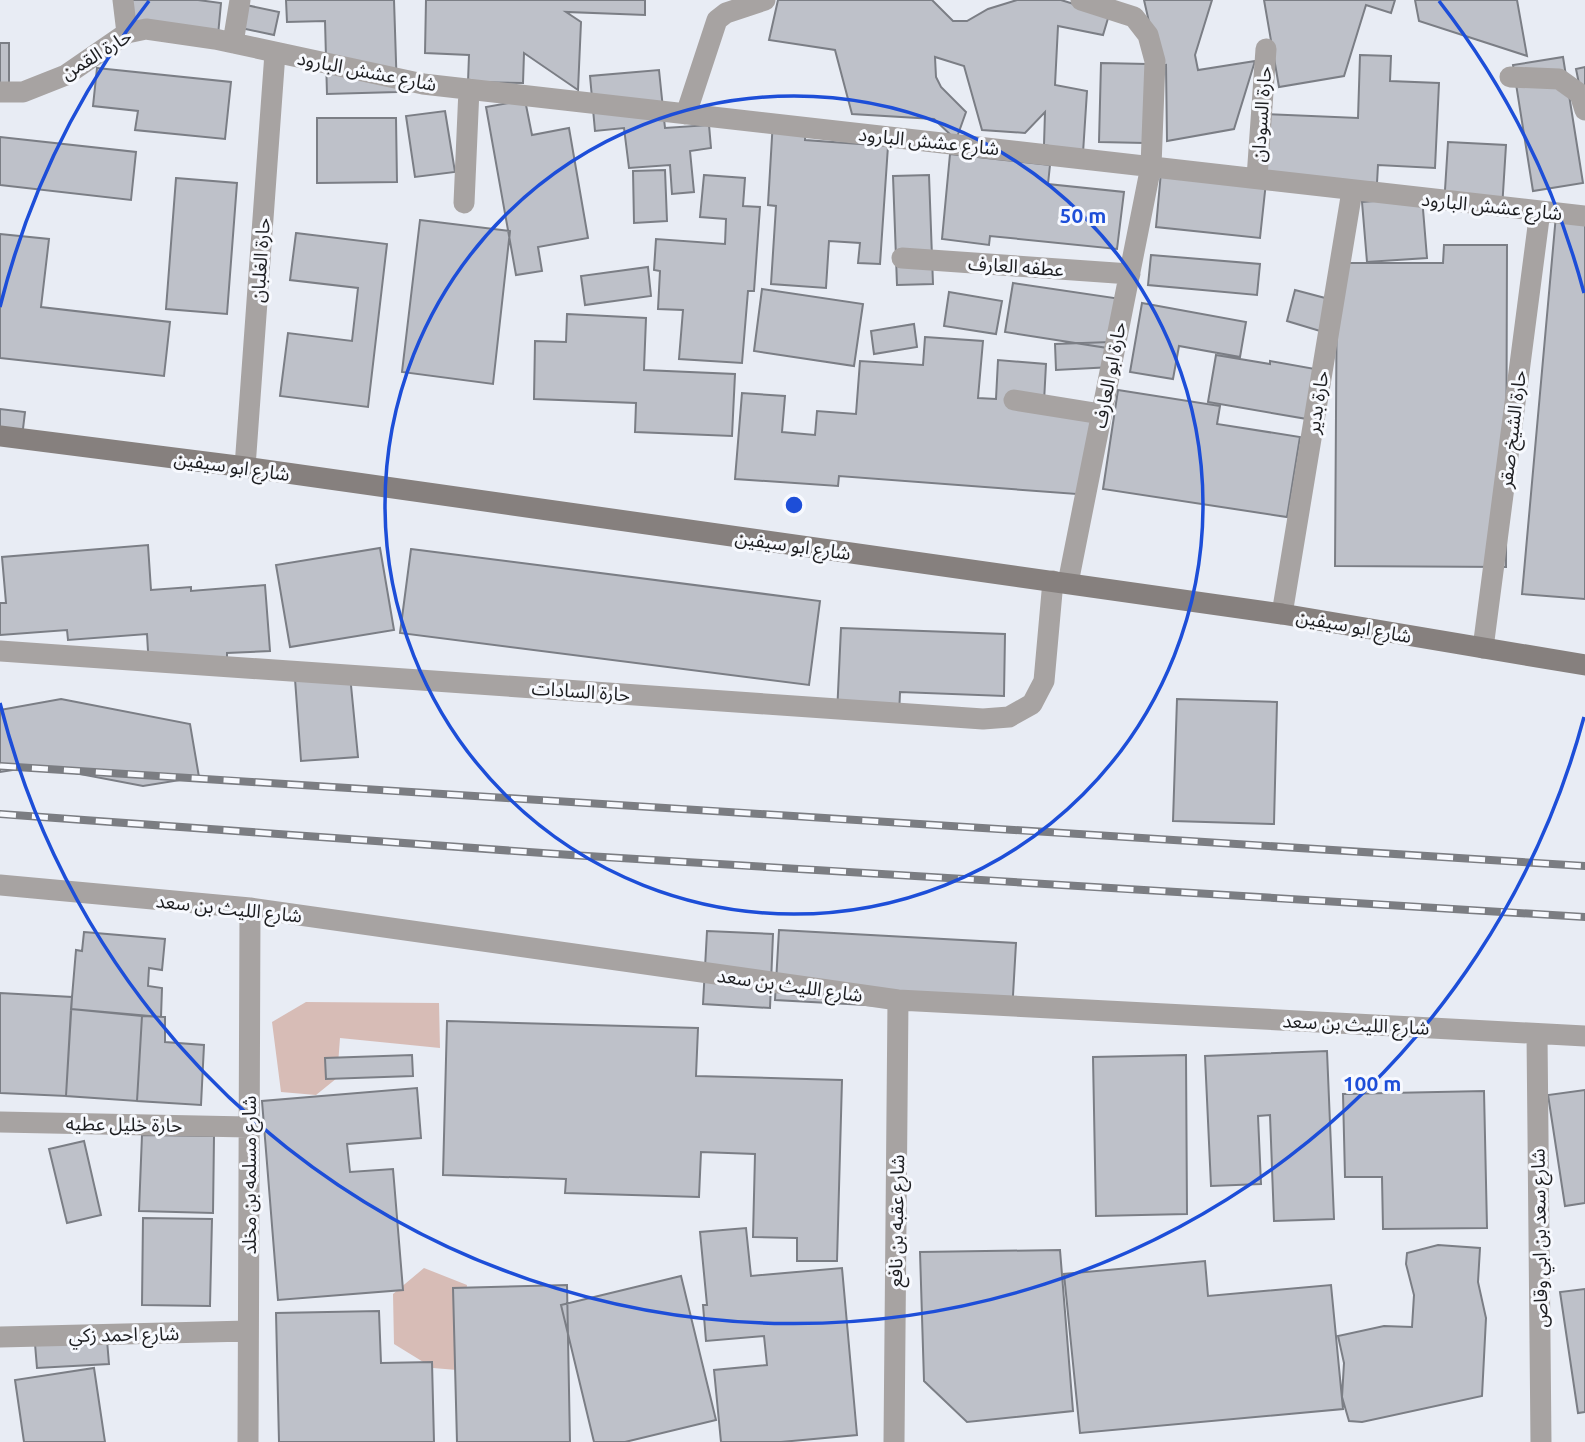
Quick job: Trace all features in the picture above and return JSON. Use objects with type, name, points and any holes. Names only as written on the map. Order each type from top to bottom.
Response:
[{"type":"street","points":[[123,0],[127,33]]},
{"type":"street","points":[[233,43],[240,0]]},
{"type":"street","points":[[686,114],[717,20],[726,13],[765,0]]},
{"type":"street","name":"حارة ابو العارف","points":[[1060,582],[1101,414],[1151,166],[1155,61],[1148,35],[1134,17],[1081,0]]},
{"type":"street","name":"حارة القمن","points":[[0,92],[23,92],[66,75],[127,33],[146,29],[233,43],[275,53]]},
{"type":"street","name":"حارة السودان","points":[[1257,178],[1266,49]]},
{"type":"street","name":"شارع عشش البارود","points":[[275,53],[423,85],[1585,216]]},
{"type":"street","name":"حارة الغلبان","points":[[245,467],[275,53]]},
{"type":"street","points":[[1510,77],[1559,79],[1580,94],[1585,110]]},
{"type":"street","points":[[464,203],[469,89]]},
{"type":"street","name":"حارة بدير","points":[[1282,614],[1352,191]]},
{"type":"street","name":"حارة الشيخ صقر","points":[[1483,648],[1540,211]]},
{"type":"street","name":"عطفه العارف","points":[[902,258],[1130,274]]},
{"type":"street","points":[[1014,400],[1101,414]]},
{"type":"street","name":"شارع ابو سيفين","points":[[0,436],[245,467],[1282,614],[1585,665]]},
{"type":"street","name":"حارة السادات","points":[[0,652],[983,719],[1009,717],[1032,704],[1044,681],[1060,582]]},
{"type":"street","name":"شارع الليث بن سعد","points":[[0,885],[250,908],[898,1000],[1585,1036]]},
{"type":"street","name":"شارع مسلمه بن مخلد","points":[[248,1442],[250,908]]},
{"type":"street","name":"شارع عقبه بن نافع","points":[[894,1442],[898,1000]]},
{"type":"street","name":"شارع سعد بن ابي وقاص","points":[[1537,1034],[1541,1442]]},
{"type":"street","name":"حارة خليل عطيه","points":[[0,1122],[248,1127]]},
{"type":"street","name":"شارع احمد زكي","points":[[0,1337],[248,1331]]},
{"type":"shaded area","points":[[306,1002],[439,1003],[440,1048],[340,1038],[337,1078],[316,1095],[281,1092],[272,1022]]},
{"type":"shaded area","points":[[424,1268],[467,1285],[457,1370],[433,1368],[394,1344],[393,1294]]},
{"type":"building","points":[[125,0],[198,0],[221,3],[217,46],[121,35]]},
{"type":"building","points":[[286,0],[394,0],[397,92],[327,94],[325,21],[287,22]]},
{"type":"building","points":[[426,0],[645,0],[645,15],[566,12],[581,22],[578,90],[524,53],[523,83],[468,82],[469,55],[425,53]]},
{"type":"building","points":[[778,0],[932,0],[953,21],[967,21],[988,9],[1017,0],[1061,0],[1109,15],[1103,35],[1058,26],[1055,85],[1087,91],[1083,153],[1044,145],[1045,112],[1025,133],[982,130],[964,66],[935,57],[936,77],[941,87],[966,112],[956,140],[934,119],[852,114],[835,50],[769,40]]},
{"type":"building","points":[[1144,0],[1212,0],[1195,55],[1198,70],[1255,61],[1234,129],[1167,141],[1166,65],[1159,66]]},
{"type":"building","points":[[1264,0],[1395,0],[1391,13],[1366,5],[1344,76],[1279,87]]},
{"type":"building","points":[[1415,0],[1517,0],[1527,56],[1419,21]]},
{"type":"building","points":[[246,5],[279,12],[274,35],[241,28]]},
{"type":"building","points":[[0,43],[9,43],[9,96],[0,97]]},
{"type":"building","points":[[1360,55],[1391,56],[1390,81],[1439,83],[1435,168],[1378,165],[1377,183],[1259,177],[1262,114],[1358,118]]},
{"type":"building","points":[[1563,57],[1583,183],[1533,191],[1513,65]]},
{"type":"building","points":[[1101,63],[1147,64],[1145,143],[1099,142]]},
{"type":"building","points":[[1585,67],[1585,113],[1576,69]]},
{"type":"building","points":[[97,68],[231,82],[225,139],[135,130],[138,111],[93,106]]},
{"type":"building","points":[[659,70],[665,128],[709,125],[711,148],[690,151],[694,192],[672,194],[670,165],[629,168],[624,128],[595,131],[590,76]]},
{"type":"building","points":[[525,100],[532,135],[569,128],[588,238],[538,247],[542,271],[516,275],[486,107]]},
{"type":"building","points":[[445,111],[455,172],[415,177],[406,116]]},
{"type":"building","points":[[317,118],[396,118],[397,182],[317,183]]},
{"type":"building","points":[[773,120],[806,122],[805,140],[888,146],[880,264],[858,263],[860,243],[829,241],[826,288],[771,284],[776,206],[768,205]]},
{"type":"building","points":[[0,137],[136,152],[131,200],[0,185]]},
{"type":"building","points":[[1448,142],[1506,145],[1502,209],[1444,206]]},
{"type":"building","points":[[950,154],[1050,165],[1048,184],[1124,192],[1117,249],[990,236],[989,245],[942,239]]},
{"type":"building","points":[[665,170],[667,221],[634,223],[633,171]]},
{"type":"building","points":[[1161,172],[1266,182],[1260,238],[1156,227]]},
{"type":"building","points":[[704,175],[745,178],[743,206],[760,207],[754,291],[748,291],[742,363],[679,359],[683,310],[658,309],[660,271],[654,270],[656,239],[725,244],[726,219],[700,217]]},
{"type":"building","points":[[929,175],[933,284],[897,285],[893,176]]},
{"type":"building","points":[[176,178],[237,183],[227,314],[166,309]]},
{"type":"building","points":[[1422,197],[1427,258],[1367,262],[1362,202]]},
{"type":"building","points":[[1556,215],[1585,217],[1585,599],[1522,594]]},
{"type":"building","points":[[420,220],[510,231],[493,384],[402,372]]},
{"type":"building","points":[[296,233],[387,244],[368,407],[280,396],[288,333],[352,341],[358,288],[290,280]]},
{"type":"building","points":[[0,234],[49,239],[41,307],[170,322],[164,376],[0,358]]},
{"type":"building","points":[[1444,245],[1507,245],[1506,567],[1335,566],[1337,263],[1443,263]]},
{"type":"building","points":[[1151,255],[1260,264],[1257,295],[1148,285]]},
{"type":"building","points":[[648,267],[651,296],[585,305],[581,276]]},
{"type":"building","points":[[1013,283],[1121,299],[1114,349],[1005,332]]},
{"type":"building","points":[[762,289],[863,304],[854,366],[754,351]]},
{"type":"building","points":[[1295,290],[1329,299],[1320,331],[1287,321]]},
{"type":"building","points":[[949,292],[1002,301],[996,334],[944,326]]},
{"type":"building","points":[[1142,303],[1246,322],[1240,357],[1179,346],[1173,379],[1130,372]]},
{"type":"building","points":[[567,314],[646,318],[644,370],[735,374],[732,436],[635,432],[636,403],[534,399],[535,341],[566,342]]},
{"type":"building","points":[[914,324],[917,347],[874,354],[871,331]]},
{"type":"building","points":[[925,337],[983,341],[978,398],[996,399],[998,360],[1046,364],[1044,402],[1097,406],[1090,495],[839,476],[838,486],[735,479],[742,393],[785,396],[782,432],[815,435],[817,411],[856,414],[860,361],[923,365]]},
{"type":"building","points":[[1110,342],[1112,367],[1056,370],[1055,344]]},
{"type":"building","points":[[1216,355],[1315,369],[1307,419],[1208,402]]},
{"type":"building","points":[[1118,390],[1220,406],[1217,424],[1300,437],[1287,517],[1103,489]]},
{"type":"building","points":[[0,409],[25,412],[22,437],[0,434]]},
{"type":"building","points":[[148,545],[151,590],[191,587],[191,591],[265,585],[270,651],[227,653],[227,662],[149,668],[147,634],[68,640],[67,630],[0,635],[0,603],[6,603],[2,557]]},
{"type":"building","points":[[380,548],[394,630],[290,647],[276,565]]},
{"type":"building","points":[[411,549],[820,601],[809,685],[400,633]]},
{"type":"building","points":[[841,628],[1005,634],[1004,696],[900,692],[899,716],[837,714]]},
{"type":"building","points":[[350,675],[358,757],[301,761],[295,679]]},
{"type":"building","points":[[61,699],[190,724],[199,777],[143,786],[38,766],[0,772],[0,710]]},
{"type":"building","points":[[1177,699],[1277,702],[1274,824],[1173,821]]},
{"type":"building","points":[[779,930],[1016,943],[1012,1013],[775,1000]]},
{"type":"building","points":[[707,931],[773,934],[770,1008],[703,1004]]},
{"type":"building","points":[[84,932],[165,939],[162,970],[149,968],[148,986],[162,988],[161,1017],[71,1009],[76,950],[82,951]]},
{"type":"building","points":[[0,993],[72,997],[66,1096],[0,1093]]},
{"type":"building","points":[[71,1009],[142,1016],[137,1101],[66,1096]]},
{"type":"building","points":[[142,1016],[165,1017],[165,1042],[204,1045],[201,1105],[137,1101]]},
{"type":"building","points":[[447,1021],[698,1028],[696,1076],[842,1080],[837,1261],[797,1261],[797,1238],[753,1237],[755,1154],[701,1152],[699,1197],[565,1193],[566,1179],[443,1175]]},
{"type":"building","points":[[1327,1051],[1334,1219],[1274,1221],[1270,1115],[1258,1116],[1261,1184],[1211,1186],[1205,1056]]},
{"type":"building","points":[[412,1055],[413,1076],[326,1079],[325,1058]]},
{"type":"building","points":[[1186,1055],[1187,1214],[1096,1216],[1093,1057]]},
{"type":"building","points":[[417,1088],[421,1138],[347,1144],[350,1172],[393,1169],[403,1290],[278,1300],[262,1101]]},
{"type":"building","points":[[1585,1090],[1585,1203],[1565,1206],[1548,1095]]},
{"type":"building","points":[[1484,1091],[1487,1228],[1383,1229],[1382,1177],[1345,1177],[1343,1094]]},
{"type":"building","points":[[142,1135],[214,1136],[213,1213],[139,1211]]},
{"type":"building","points":[[84,1141],[101,1215],[67,1223],[49,1149]]},
{"type":"building","points":[[143,1218],[212,1219],[210,1306],[142,1305]]},
{"type":"building","points":[[746,1228],[751,1276],[842,1268],[857,1435],[781,1442],[721,1442],[714,1370],[767,1365],[764,1336],[706,1341],[703,1305],[707,1305],[700,1232]]},
{"type":"building","points":[[1438,1245],[1480,1248],[1478,1282],[1486,1318],[1482,1396],[1362,1422],[1349,1421],[1342,1397],[1344,1363],[1338,1336],[1384,1326],[1412,1327],[1414,1295],[1406,1264],[1407,1253]]},
{"type":"building","points":[[1060,1250],[1073,1411],[967,1422],[924,1381],[920,1252]]},
{"type":"building","points":[[1205,1261],[1208,1296],[1331,1285],[1343,1409],[1080,1433],[1064,1274]]},
{"type":"building","points":[[681,1276],[716,1420],[625,1442],[594,1442],[561,1305]]},
{"type":"building","points":[[567,1285],[570,1442],[457,1442],[453,1288]]},
{"type":"building","points":[[1585,1289],[1585,1412],[1578,1413],[1560,1292]]},
{"type":"building","points":[[379,1311],[381,1363],[432,1362],[434,1442],[279,1442],[276,1313]]},
{"type":"building","points":[[107,1340],[109,1364],[37,1368],[35,1344]]},
{"type":"building","points":[[94,1368],[105,1442],[24,1442],[15,1380]]},
{"type":"railway","points":[[0,766],[1585,866]]},
{"type":"railway","points":[[0,814],[571,855],[1585,917]]}]
